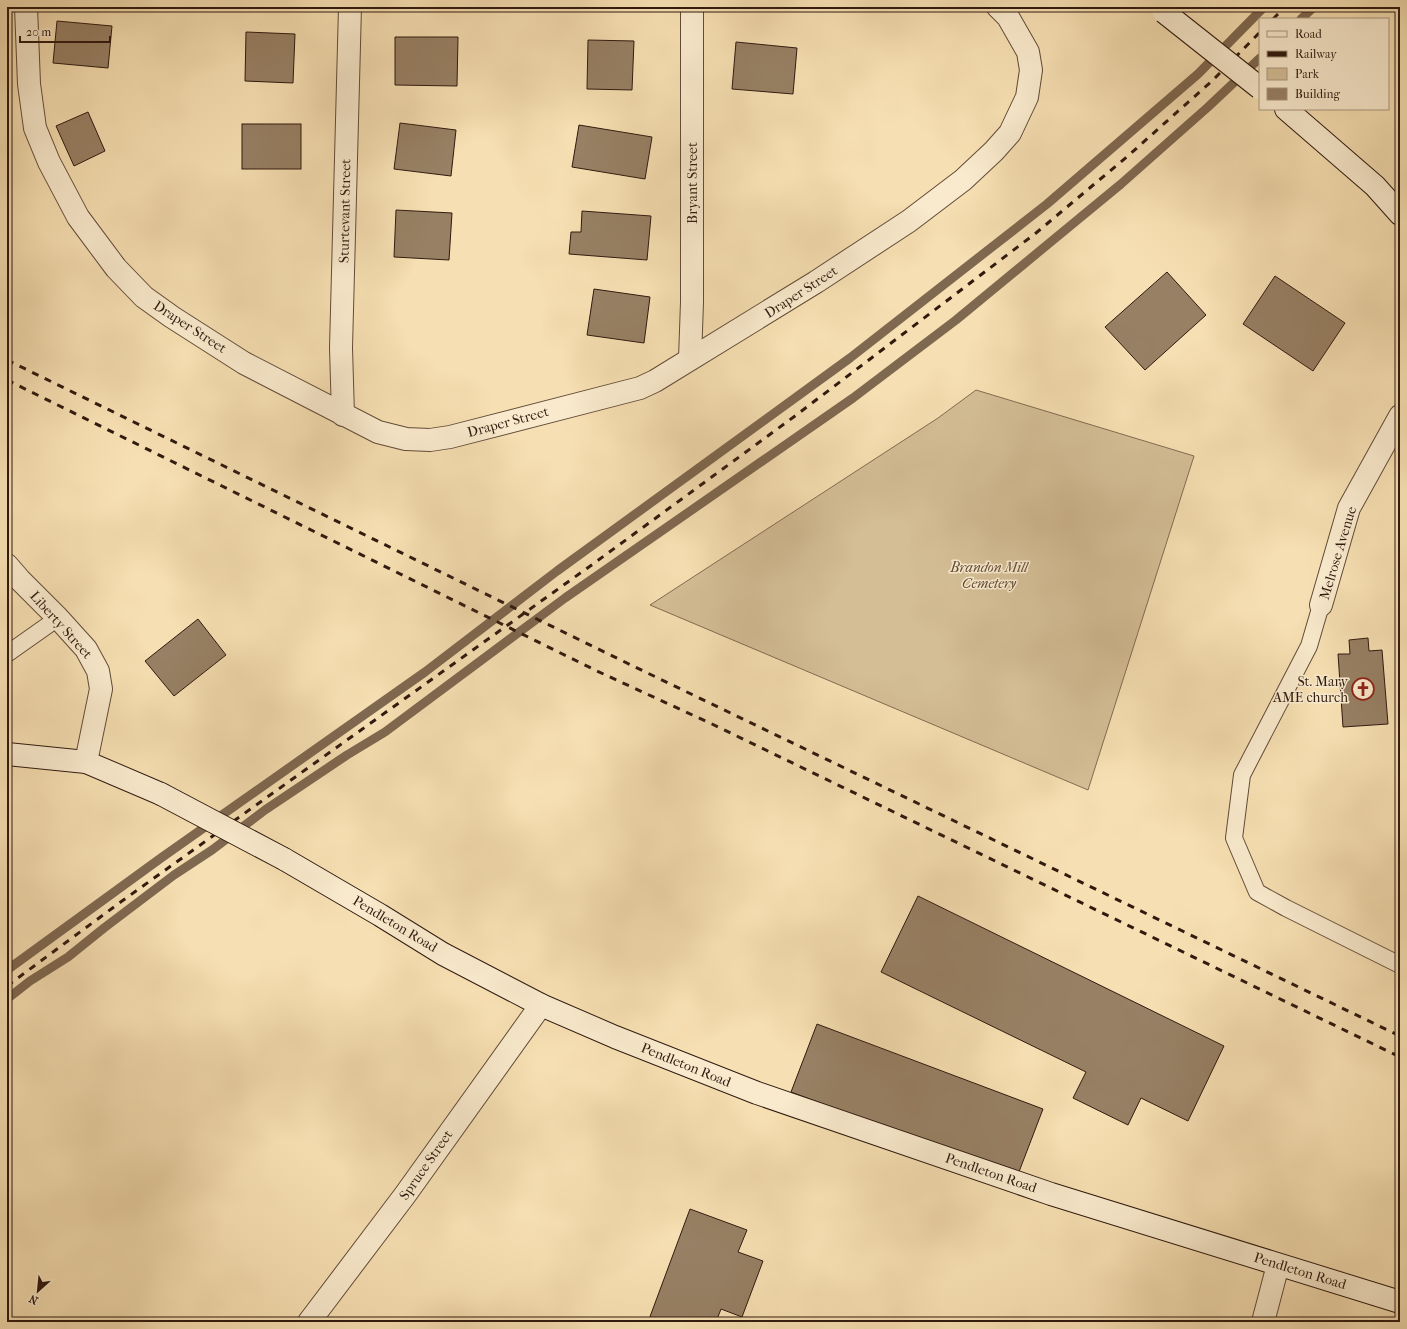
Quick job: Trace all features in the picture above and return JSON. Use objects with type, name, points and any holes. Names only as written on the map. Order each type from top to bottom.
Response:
[{"type":"street","name":"Draper Street","points":[[26,7],[29,84],[35,128],[50,162],[78,217],[116,268],[144,297],[172,317],[244,363],[378,432],[406,439],[430,440],[450,437],[640,388],[655,381],[741,330],[909,221],[963,180],[994,151],[1010,133],[1027,97],[1031,70],[1028,52],[1008,17],[998,7]]},
{"type":"street","name":"Sturtevant Street","points":[[343,415],[341,348],[350,7]]},
{"type":"street","name":"Bryant Street","points":[[690,359],[692,302],[692,7]]},
{"type":"street","points":[[1159,10],[1259,87]]},
{"type":"street","points":[[1287,110],[1375,186],[1400,214]]},
{"type":"street","name":"Melrose Avenue","points":[[1322,605],[1349,508],[1400,416]]},
{"type":"street","name":"Liberty Street","points":[[7,565],[86,649],[98,671],[101,689],[86,762]]},
{"type":"street","name":"Pendleton Road","points":[[7,754],[86,762],[161,794],[284,858],[443,954],[541,1005],[615,1037],[757,1094],[1043,1191],[1400,1302]]},
{"type":"street","name":"Spruce Street","points":[[309,1322],[405,1195],[541,1005]]},
{"type":"street","points":[[1263,1322],[1278,1265]]},
{"type":"lane","points":[[1322,605],[1309,646],[1242,775],[1234,838],[1257,892],[1286,908],[1400,964]]},
{"type":"lane","points":[[7,654],[58,618]]},
{"type":"green space","name":"Brandon Mill Cemetery","points":[[976,390],[1194,456],[1088,790],[650,605],[938,418]]},
{"type":"building","points":[[57,21],[112,26],[108,68],[53,63]]},
{"type":"building","points":[[246,32],[295,34],[293,83],[245,81]]},
{"type":"building","points":[[395,37],[458,37],[457,86],[395,85]]},
{"type":"building","points":[[588,40],[634,41],[632,90],[587,89]]},
{"type":"building","points":[[736,42],[797,48],[793,94],[732,89]]},
{"type":"building","points":[[88,112],[105,151],[74,166],[56,126]]},
{"type":"building","points":[[400,123],[456,130],[451,176],[394,169]]},
{"type":"building","points":[[242,124],[301,124],[301,169],[242,169]]},
{"type":"building","points":[[579,125],[652,137],[645,179],[572,167]]},
{"type":"building","points":[[396,210],[452,213],[449,260],[394,257]]},
{"type":"building","points":[[582,211],[651,216],[647,260],[569,254],[571,232],[581,232]]},
{"type":"building","points":[[1167,272],[1206,315],[1145,370],[1105,327]]},
{"type":"building","points":[[1275,276],[1345,323],[1313,371],[1243,324]]},
{"type":"building","points":[[594,289],[650,297],[644,343],[587,335]]},
{"type":"building","points":[[198,619],[226,655],[174,696],[145,661]]},
{"type":"building","name":"St. Mary AME church","points":[[1368,638],[1369,651],[1382,650],[1388,724],[1343,727],[1338,654],[1350,654],[1349,640]]},
{"type":"building","points":[[918,896],[1224,1046],[1188,1121],[1141,1098],[1128,1125],[1073,1098],[1086,1072],[881,972]]},
{"type":"building","points":[[817,1024],[1043,1109],[1017,1177],[791,1092]]},
{"type":"building","points":[[690,1209],[747,1230],[738,1252],[763,1261],[742,1317],[721,1309],[716,1322],[648,1322]]},
{"type":"waterway","points":[[7,970],[161,858],[425,672],[557,571],[850,358],[1047,204],[1198,74],[1264,7]]},
{"type":"waterway","points":[[1302,18],[1314,7]]},
{"type":"waterway","points":[[7,999],[30,981],[68,957],[174,875],[212,850],[265,810],[347,755],[385,732],[565,598],[853,398],[956,320],[1121,184],[1208,107],[1259,59]]},
{"type":"railway","points":[[1274,18],[1285,7]]},
{"type":"railway","points":[[7,986],[122,901],[593,564],[795,416],[1036,233],[1129,155],[1213,80],[1259,33]]},
{"type":"railway","points":[[7,360],[633,666],[1400,1036]]},
{"type":"railway","points":[[7,380],[597,671],[712,724],[1400,1057]]},
{"type":"place","name":"St. Mary AME church","points":[[1363,689]]}]
